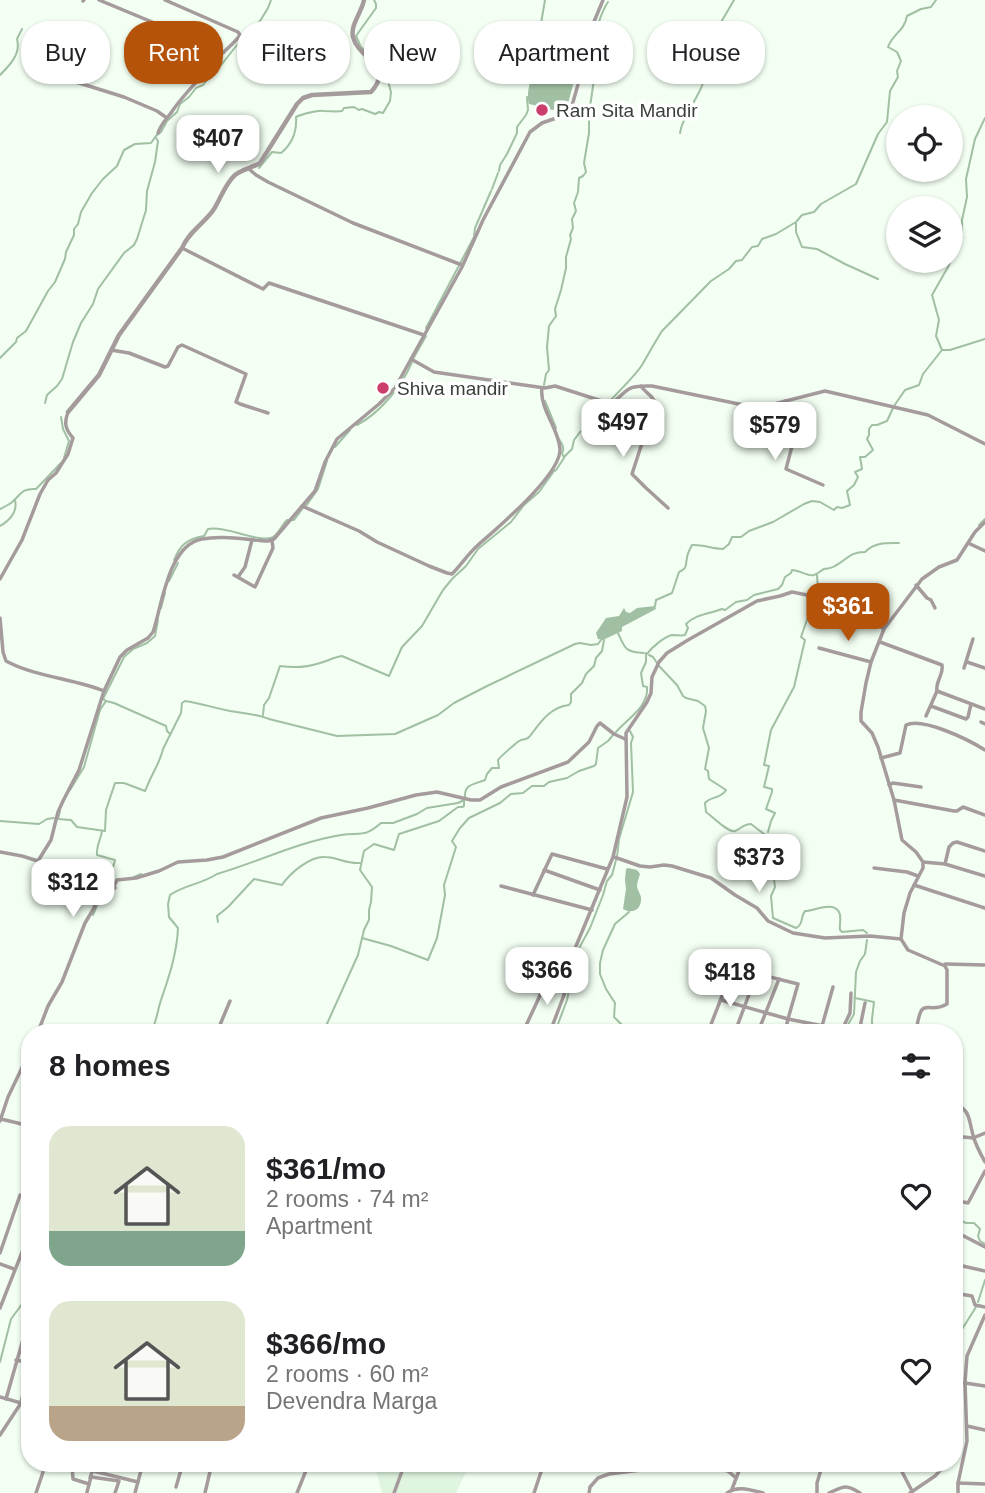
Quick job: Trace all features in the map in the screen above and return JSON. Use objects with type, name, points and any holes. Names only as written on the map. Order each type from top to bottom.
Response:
[{"type":"street","points":[[99,0],[224,52]]},
{"type":"street","points":[[158,133],[160,125],[179,101],[240,35],[165,0]]},
{"type":"street","points":[[0,579],[22,540],[40,494],[68,454],[73,438],[66,431],[65,419],[68,412],[99,375],[118,335],[182,248],[185,240],[213,210],[237,173],[260,163],[303,98],[335,93],[371,92],[377,85],[379,70],[358,47],[353,36],[353,27],[364,0]]},
{"type":"street","points":[[38,861],[51,839],[58,812],[79,769],[104,691],[123,653],[148,639],[153,632],[167,579],[186,546],[195,540],[210,538],[271,541],[277,537],[315,491],[337,439],[395,388],[463,265],[483,220],[530,132],[542,123],[562,116],[571,108],[591,29],[603,0]]},
{"type":"street","points":[[82,84],[124,97],[167,118]]},
{"type":"street","points":[[249,169],[268,182],[353,223],[463,265]]},
{"type":"street","points":[[182,248],[262,289],[269,283],[424,335]]},
{"type":"street","points":[[111,350],[129,353],[165,367],[182,345],[246,374],[236,401],[268,413]]},
{"type":"street","points":[[411,359],[434,372],[542,388],[555,386],[611,404],[628,388],[641,386],[758,408],[825,391],[928,415],[985,444]]},
{"type":"street","points":[[641,386],[655,403],[632,474],[668,508]]},
{"type":"street","points":[[302,506],[429,566],[452,573],[524,503],[559,458],[560,444],[542,398],[542,388]]},
{"type":"street","points":[[785,401],[792,446],[786,469],[823,485]]},
{"type":"street","points":[[985,522],[975,532],[957,560],[930,572],[916,585],[884,629],[872,662],[860,717],[874,736],[894,800],[902,840],[923,862],[904,913],[901,939],[908,950],[943,964],[985,965]]},
{"type":"street","points":[[252,540],[245,567],[235,576],[255,587],[273,548],[271,541]]},
{"type":"street","points":[[968,543],[985,551]]},
{"type":"street","points":[[916,585],[932,600],[934,608]]},
{"type":"street","points":[[553,1024],[564,995],[572,956],[613,857],[627,797],[626,733],[647,702],[656,667],[667,653],[762,598],[795,592],[857,611],[884,629]]},
{"type":"street","points":[[0,618],[6,661],[104,691]]},
{"type":"street","points":[[964,668],[973,639]]},
{"type":"street","points":[[880,642],[942,665],[937,691],[926,716]]},
{"type":"street","points":[[819,648],[872,662]]},
{"type":"street","points":[[966,662],[985,668]]},
{"type":"street","points":[[937,691],[985,709]]},
{"type":"street","points":[[930,706],[966,719],[971,704]]},
{"type":"street","points":[[0,852],[38,861],[102,890],[114,890],[117,880],[136,878],[178,862],[223,857],[334,814],[430,792],[480,800],[501,787],[564,764],[589,742],[600,723],[625,739]]},
{"type":"street","points":[[881,758],[900,754],[906,725],[911,723],[955,734],[985,750]]},
{"type":"street","points":[[889,785],[893,783],[921,788]]},
{"type":"street","points":[[894,800],[954,811],[963,807],[985,815]]},
{"type":"street","points":[[945,864],[949,847],[953,843],[985,850]]},
{"type":"street","points":[[533,895],[554,853],[608,869]]},
{"type":"street","points":[[613,857],[640,866],[672,866],[711,878],[757,908],[768,921],[793,933],[825,938],[870,936],[901,939]]},
{"type":"street","points":[[923,862],[945,864],[985,876]]},
{"type":"street","points":[[874,868],[918,876]]},
{"type":"street","points":[[544,870],[600,890]]},
{"type":"street","points":[[914,885],[985,908]]},
{"type":"street","points":[[501,886],[592,910]]},
{"type":"street","points":[[41,1024],[102,890]]},
{"type":"street","points":[[918,1024],[923,1008],[942,1007],[947,1004],[947,970],[943,964]]},
{"type":"street","points":[[711,1024],[733,968],[798,984],[787,1024]]},
{"type":"street","points":[[527,1024],[550,974],[554,972],[568,975]]},
{"type":"street","points":[[738,1024],[757,973]]},
{"type":"street","points":[[761,1024],[779,979]]},
{"type":"street","points":[[823,1024],[833,987]]},
{"type":"street","points":[[844,1024],[850,1013],[851,993]]},
{"type":"street","points":[[720,1000],[813,1024]]},
{"type":"street","points":[[220,1024],[230,1001]]},
{"type":"street","points":[[861,1024],[866,1003]]},
{"type":"street","points":[[21,1070],[0,1120],[21,1124]]},
{"type":"street","points":[[0,1101],[6,1103]]},
{"type":"street","points":[[963,1107],[967,1112],[973,1138],[985,1160]]},
{"type":"street","points":[[963,1137],[973,1138],[985,1133]]},
{"type":"street","points":[[963,1202],[970,1201],[985,1171]]},
{"type":"street","points":[[0,1253],[21,1195]]},
{"type":"street","points":[[963,1236],[985,1247]]},
{"type":"street","points":[[0,1308],[21,1254]]},
{"type":"street","points":[[0,1264],[15,1269]]},
{"type":"street","points":[[963,1266],[985,1271]]},
{"type":"street","points":[[963,1294],[972,1296],[975,1305],[985,1307]]},
{"type":"street","points":[[963,1455],[967,1441],[967,1356],[985,1315]]},
{"type":"street","points":[[6,1399],[21,1343]]},
{"type":"street","points":[[16,1360],[21,1361]]},
{"type":"street","points":[[965,1383],[985,1386]]},
{"type":"street","points":[[0,1397],[21,1403],[0,1435]]},
{"type":"street","points":[[967,1426],[985,1430]]},
{"type":"street","points":[[36,1493],[43,1472]]},
{"type":"street","points":[[72,1472],[73,1485]]},
{"type":"street","points":[[87,1492],[93,1472]]},
{"type":"street","points":[[97,1472],[138,1482]]},
{"type":"street","points":[[135,1493],[141,1472]]},
{"type":"street","points":[[176,1487],[180,1472]]},
{"type":"street","points":[[205,1493],[210,1472]]},
{"type":"street","points":[[297,1493],[305,1472]]},
{"type":"street","points":[[394,1493],[402,1472]]},
{"type":"street","points":[[534,1493],[541,1472]]},
{"type":"street","points":[[589,1493],[590,1487],[598,1478],[625,1472]]},
{"type":"street","points":[[728,1472],[736,1478]]},
{"type":"street","points":[[732,1489],[738,1472]]},
{"type":"street","points":[[817,1493],[820,1472]]},
{"type":"street","points":[[902,1472],[911,1492],[939,1472]]},
{"type":"street","points":[[958,1493],[960,1472]]},
{"type":"street","points":[[87,1492],[91,1477],[119,1481],[115,1493]]},
{"type":"street","points":[[73,1479],[89,1484]]},
{"type":"street","points":[[958,1483],[985,1484]]},
{"type":"street","points":[[829,1493],[846,1486],[860,1493]]},
{"type":"street","points":[[727,1493],[738,1488],[762,1493]]},
{"type":"shaded area","points":[[530,84],[573,84],[567,107],[553,110],[529,104]]},
{"type":"shaded area","points":[[655,606],[656,609],[622,627],[622,631],[603,640],[598,639],[596,633],[606,618],[619,616],[624,608],[630,613],[637,608]]},
{"type":"shaded area","points":[[628,868],[637,870],[640,874],[637,886],[641,897],[640,905],[636,910],[630,911],[623,909]]},
{"type":"shaded area","points":[[376,1472],[466,1472],[456,1493],[382,1493]]},
{"type":"waterway","points":[[0,358],[26,331],[55,282],[81,212],[92,193],[117,166],[124,150],[135,144],[151,143],[177,112],[180,104],[196,88],[203,85],[260,21],[271,0]]},
{"type":"waterway","points":[[259,168],[272,152],[281,153],[291,142],[295,133],[296,117],[354,107],[375,114],[383,113],[390,101],[391,92],[385,70],[361,47],[356,36],[376,8],[374,0]]},
{"type":"waterway","points":[[541,21],[545,0]]},
{"type":"waterway","points":[[722,21],[734,0]]},
{"type":"waterway","points":[[609,402],[639,369],[662,331],[711,281],[736,261],[742,260],[762,239],[776,234],[796,222],[802,215],[814,212],[821,204],[856,184],[878,134],[887,122],[890,91],[898,77],[901,61],[897,52],[888,47],[907,16],[931,7],[936,0]]},
{"type":"waterway","points":[[544,385],[549,370],[549,326],[556,316],[555,309],[566,268],[579,178],[586,172],[584,163],[594,79],[593,64],[589,56],[593,45],[591,41],[608,2]]},
{"type":"waterway","points":[[0,75],[16,54],[17,39],[21,31]]},
{"type":"waterway","points":[[680,133],[702,84]]},
{"type":"waterway","points":[[499,171],[517,133],[517,127],[528,110],[527,97]]},
{"type":"waterway","points":[[942,350],[936,336],[939,320],[932,295],[962,236],[967,197],[966,179],[975,139],[985,118]]},
{"type":"waterway","points":[[45,403],[47,395],[62,379],[73,342],[98,289],[137,239],[146,210],[147,191],[158,141],[156,138]]},
{"type":"waterway","points":[[492,189],[498,173]]},
{"type":"waterway","points":[[426,328],[474,237],[475,228],[491,191]]},
{"type":"waterway","points":[[796,223],[796,232],[802,247],[817,249],[878,279]]},
{"type":"waterway","points":[[413,359],[426,336]]},
{"type":"waterway","points":[[655,606],[656,600],[672,593],[679,572],[686,566],[692,545],[723,549],[732,537],[741,537],[812,501],[820,502],[834,510],[850,505],[847,491],[858,477],[855,472],[862,469],[860,457],[865,457],[873,450],[867,439],[872,425],[887,421],[905,390],[919,385],[923,374],[942,350],[985,339]]},
{"type":"waterway","points":[[357,425],[389,398],[412,362]]},
{"type":"waterway","points":[[545,401],[556,428]]},
{"type":"waterway","points":[[564,457],[590,420],[608,405]]},
{"type":"waterway","points":[[61,417],[69,441],[64,458]]},
{"type":"waterway","points":[[335,447],[350,430]]},
{"type":"waterway","points":[[263,715],[264,705],[280,666],[311,665],[342,656],[389,676],[402,647],[422,626],[443,590],[478,549],[511,522],[556,470],[564,458],[559,439]]},
{"type":"waterway","points":[[306,506],[318,489],[327,461]]},
{"type":"waterway","points":[[0,509],[24,491],[36,489],[61,463]]},
{"type":"waterway","points":[[0,526],[12,516],[15,500]]},
{"type":"waterway","points":[[174,560],[185,544],[204,536],[208,529],[215,528],[267,539],[275,536],[287,520],[294,520],[303,508]]},
{"type":"waterway","points":[[979,525],[985,519]]},
{"type":"waterway","points":[[647,654],[669,636],[685,635],[688,628],[686,624],[694,618],[725,610],[736,602],[778,589],[792,570],[814,575],[877,545],[899,543]]},
{"type":"waterway","points":[[169,581],[178,563]]},
{"type":"waterway","points":[[816,597],[817,575]]},
{"type":"waterway","points":[[161,608],[165,593]]},
{"type":"waterway","points":[[768,832],[775,813],[766,809],[772,789],[764,787],[769,766],[764,765],[771,730],[794,687],[805,640],[801,637],[814,600]]},
{"type":"waterway","points":[[70,790],[84,767],[100,710],[106,701],[103,699],[124,657],[155,636],[158,620]]},
{"type":"waterway","points":[[618,633],[626,649],[644,653]]},
{"type":"waterway","points":[[60,811],[58,819],[71,820],[77,827],[105,831],[106,810],[115,783],[124,783],[145,791],[185,701],[337,736],[395,734],[438,715],[454,703],[575,644],[598,644],[601,640]]},
{"type":"waterway","points":[[465,797],[466,789],[485,780],[492,768],[499,768],[498,760],[519,741],[528,738],[546,716],[562,706],[569,705],[571,694],[594,666],[604,640]]},
{"type":"waterway","points":[[616,732],[645,701],[647,687],[643,686],[641,673],[646,662],[646,653]]},
{"type":"waterway","points":[[649,655],[657,663]]},
{"type":"waterway","points":[[659,666],[677,685],[683,696],[705,706],[703,728],[709,748],[705,769],[709,779],[726,790],[705,803],[706,812],[732,831],[751,824],[764,834],[753,870],[756,875],[774,879],[775,887],[771,896],[773,918],[796,928],[800,925],[805,911],[832,907],[840,914],[842,932],[863,930],[867,933]]},
{"type":"waterway","points":[[106,701],[166,726],[170,734]]},
{"type":"waterway","points":[[617,857],[619,839],[633,792],[633,737],[630,731]]},
{"type":"waterway","points":[[362,938],[428,960],[437,938],[445,895],[444,885],[456,847],[452,841],[460,828],[469,818],[500,803],[511,794],[523,793],[532,786],[544,786],[594,766],[598,748],[613,735]]},
{"type":"waterway","points":[[155,1024],[176,947],[178,928],[169,917],[170,895],[217,874],[294,847],[325,838],[366,833],[381,823],[393,823],[427,808],[464,800]]},
{"type":"waterway","points":[[327,1024],[358,955],[369,920],[372,887],[360,870],[364,851],[374,844],[394,850],[399,834],[439,821],[458,807],[464,806],[464,801]]},
{"type":"waterway","points":[[0,821],[39,824],[54,818]]},
{"type":"waterway","points":[[93,915],[115,860],[97,855],[102,831]]},
{"type":"waterway","points":[[218,922],[217,916],[254,879],[282,885],[301,866],[319,857],[360,863]]},
{"type":"waterway","points":[[558,1024],[567,1000],[577,952],[590,928],[616,860]]},
{"type":"waterway","points":[[134,877],[141,874]]},
{"type":"waterway","points":[[621,1024],[614,1017],[615,1003],[600,974],[600,963],[615,924],[629,912]]},
{"type":"waterway","points":[[848,1024],[854,1014],[856,972],[865,954],[867,940]]},
{"type":"waterway","points":[[855,998],[874,1002],[872,1024]]},
{"type":"waterway","points":[[963,1222],[974,1223],[980,1229],[978,1236],[985,1244]]},
{"type":"waterway","points":[[978,1302],[985,1280]]},
{"type":"waterway","points":[[0,1362],[11,1319],[21,1305]]},
{"type":"waterway","points":[[963,1328],[976,1307]]},
{"type":"place","name":"Ram Sita Mandir","points":[[542,110]]},
{"type":"place","name":"Shiva mandir","points":[[383,388]]}]
